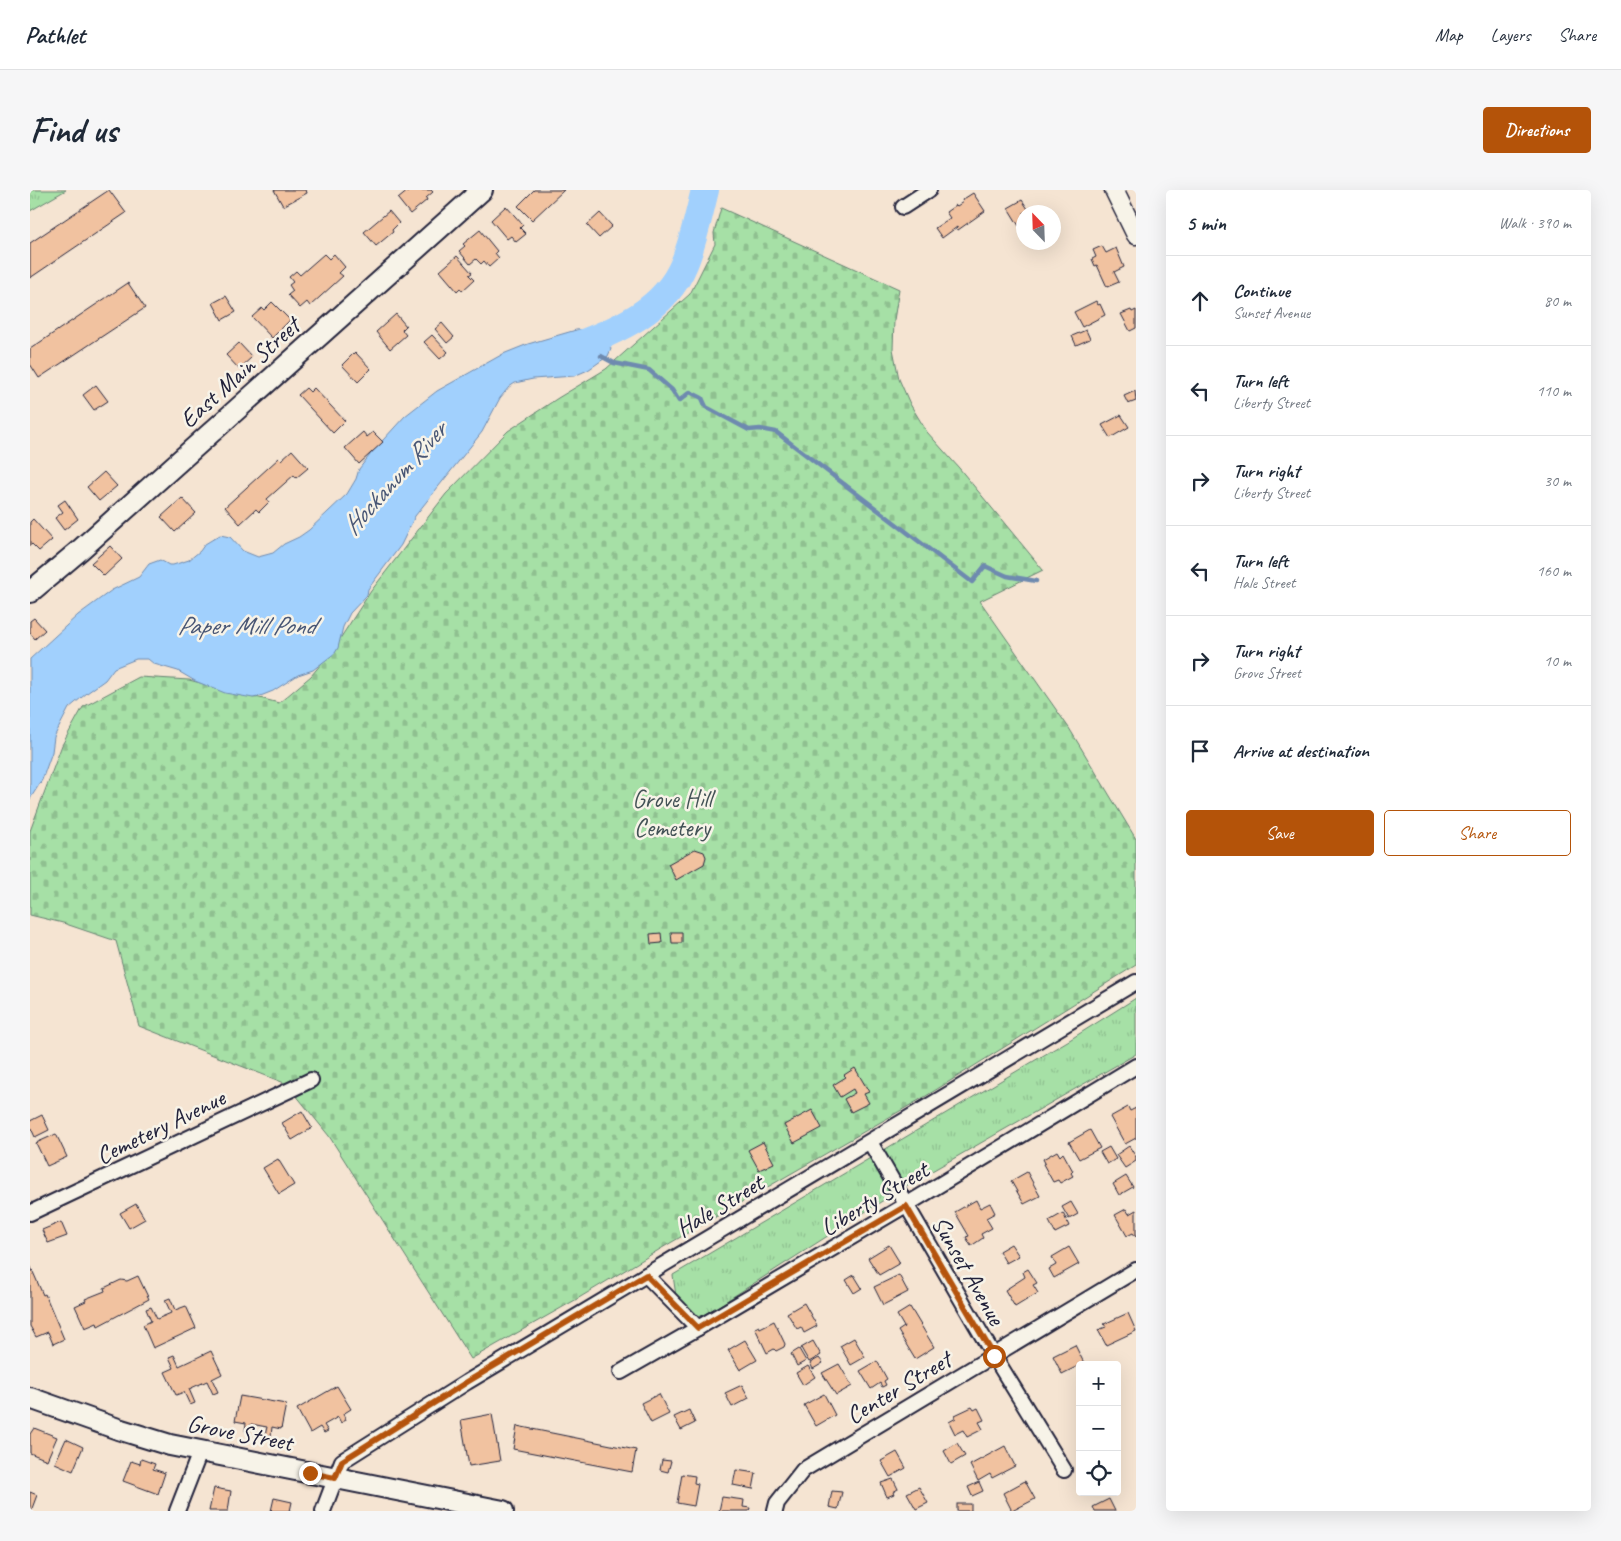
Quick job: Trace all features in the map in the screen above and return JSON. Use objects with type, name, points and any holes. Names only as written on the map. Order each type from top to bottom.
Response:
[{"type":"main road","name":"East Main Street","points":[[30,592],[482,190]]},
{"type":"main road","name":"Grove Street","points":[[30,1398],[127,1432],[200,1452],[503,1511]]},
{"type":"street","points":[[903,207],[929,190]]},
{"type":"street","points":[[1114,190],[1136,235]]},
{"type":"street","name":"Hale Street","points":[[323,1511],[342,1461],[467,1382],[1136,982]]},
{"type":"street","name":"Liberty Street","points":[[621,1372],[906,1206],[1136,1066]]},
{"type":"street","name":"Cemetery Avenue","points":[[30,1213],[311,1080]]},
{"type":"street","name":"Sunset Avenue","points":[[870,1142],[994,1356],[1064,1470]]},
{"type":"street","name":"Center Street","points":[[775,1511],[777,1503],[803,1470],[1136,1270]]},
{"type":"street","points":[[646,1275],[698,1328]]},
{"type":"street","points":[[177,1511],[200,1452]]},
{"type":"green space","points":[[30,190],[66,190],[30,211]]},
{"type":"green space","name":"Grove Hill Cemetery","points":[[721,208],[899,289],[894,320],[893,349],[899,379],[910,404],[927,432],[1043,570],[980,601],[1069,728],[1136,839],[1136,965],[926,1096],[471,1359],[329,1136],[287,1084],[139,1026],[116,941],[63,923],[30,915],[30,831],[62,745],[83,707],[139,677],[189,680],[279,703],[311,676],[332,651],[371,591],[446,494],[508,431],[606,369],[690,294],[715,244],[714,233]]},
{"type":"green space","points":[[1136,998],[1136,1054],[904,1187],[696,1319],[677,1303],[673,1275],[1071,1039]]},
{"type":"water","name":"Paper Mill Pond","points":[[589,329],[602,336],[607,342],[611,349],[608,356],[588,370],[574,376],[533,379],[515,383],[509,387],[500,398],[482,432],[415,516],[401,545],[368,589],[367,595],[350,613],[343,627],[335,653],[313,670],[298,675],[273,691],[253,698],[225,693],[195,681],[178,671],[154,664],[148,659],[136,659],[114,668],[105,680],[69,708],[54,737],[52,752],[42,780],[30,799],[30,659],[78,615],[112,590],[139,577],[149,564],[160,560],[173,565],[189,560],[205,544],[220,535],[230,537],[243,551],[258,557],[273,553],[284,544],[309,530],[347,494],[356,479],[359,469],[373,451],[405,416],[437,391],[503,354],[528,344],[576,330]]},
{"type":"building","points":[[109,190],[126,213],[30,278],[30,243]]},
{"type":"building","points":[[274,190],[306,190],[307,193],[283,206]]},
{"type":"building","points":[[409,190],[431,190],[433,192],[426,198],[427,200],[410,214],[398,199]]},
{"type":"building","points":[[534,190],[564,190],[532,220],[518,206]]},
{"type":"building","points":[[973,193],[985,211],[958,230],[957,227],[942,238],[935,228],[950,218],[946,212],[963,202],[962,200]]},
{"type":"building","points":[[1022,200],[1025,205],[1016,205],[1016,221],[1008,208]]},
{"type":"building","points":[[506,206],[523,225],[520,228],[526,234],[516,242],[511,236],[507,239],[491,220]]},
{"type":"building","points":[[389,211],[399,223],[392,230],[393,232],[376,246],[364,232]]},
{"type":"building","points":[[600,213],[612,226],[599,238],[587,225]]},
{"type":"building","points":[[480,230],[497,251],[495,253],[499,258],[489,267],[484,261],[481,264],[476,259],[470,264],[459,251],[465,246],[463,244]]},
{"type":"building","points":[[1102,246],[1106,253],[1116,248],[1124,267],[1114,272],[1119,282],[1107,287],[1097,265],[1095,266],[1092,259],[1096,257],[1093,250]]},
{"type":"building","points":[[324,254],[329,259],[334,254],[345,267],[339,273],[343,276],[310,306],[307,302],[300,308],[288,295],[293,291],[289,285],[293,282],[289,277],[296,271],[300,275]]},
{"type":"building","points":[[457,256],[472,273],[469,275],[474,280],[462,291],[460,288],[457,291],[440,271]]},
{"type":"building","points":[[128,283],[145,308],[39,378],[30,364],[30,349]]},
{"type":"building","points":[[226,296],[236,312],[222,320],[213,303]]},
{"type":"building","points":[[1096,301],[1098,305],[1100,304],[1105,315],[1082,327],[1074,312]]},
{"type":"building","points":[[272,302],[290,320],[272,338],[252,317],[262,308],[264,310]]},
{"type":"building","points":[[1131,310],[1132,312],[1136,310],[1136,328],[1130,331],[1121,314]]},
{"type":"building","points":[[396,314],[406,326],[402,330],[406,335],[390,349],[376,332]]},
{"type":"building","points":[[442,323],[454,337],[447,343],[435,329]]},
{"type":"building","points":[[1086,330],[1090,339],[1076,345],[1072,336]]},
{"type":"building","points":[[432,335],[448,352],[440,359],[424,342]]},
{"type":"building","points":[[239,343],[252,357],[239,369],[226,355]]},
{"type":"building","points":[[355,352],[371,369],[358,382],[342,365]]},
{"type":"building","points":[[96,385],[108,401],[94,410],[83,395]]},
{"type":"building","points":[[306,388],[310,392],[314,388],[345,421],[333,433],[298,395]]},
{"type":"building","points":[[1135,391],[1136,401],[1128,404],[1124,396]]},
{"type":"building","points":[[1121,415],[1129,427],[1110,438],[1102,425]]},
{"type":"building","points":[[363,432],[367,437],[373,432],[383,442],[359,464],[345,448]]},
{"type":"building","points":[[292,450],[308,468],[296,478],[294,475],[267,499],[269,502],[259,512],[256,509],[240,524],[225,507],[279,458],[281,460]]},
{"type":"building","points":[[104,472],[117,486],[99,501],[87,487]]},
{"type":"building","points":[[182,498],[196,513],[175,532],[161,517]]},
{"type":"building","points":[[65,500],[78,519],[64,530],[55,518],[63,512],[58,505]]},
{"type":"building","points":[[33,519],[52,540],[39,551],[32,544],[30,546],[30,522]]},
{"type":"building","points":[[110,546],[122,559],[104,576],[91,563]]},
{"type":"building","points":[[34,618],[45,630],[35,639],[30,633],[30,621]]},
{"type":"building","points":[[695,849],[704,852],[706,857],[704,864],[676,880],[668,864]]},
{"type":"building","points":[[671,932],[682,932],[682,943],[672,943]]},
{"type":"building","points":[[661,933],[662,943],[651,944],[650,934]]},
{"type":"building","points":[[855,1068],[869,1092],[864,1094],[869,1103],[851,1112],[844,1099],[855,1093],[853,1089],[840,1097],[833,1085],[846,1077],[844,1075]]},
{"type":"building","points":[[1128,1107],[1130,1111],[1136,1108],[1136,1138],[1125,1144],[1110,1117]]},
{"type":"building","points":[[812,1110],[822,1128],[794,1143],[784,1125]]},
{"type":"building","points":[[302,1111],[312,1128],[292,1140],[282,1123]]},
{"type":"building","points":[[42,1115],[49,1130],[35,1137],[30,1121]]},
{"type":"building","points":[[1090,1130],[1100,1148],[1079,1159],[1069,1142]]},
{"type":"building","points":[[56,1134],[67,1157],[47,1166],[36,1143]]},
{"type":"building","points":[[763,1142],[774,1163],[759,1170],[748,1150]]},
{"type":"building","points":[[1129,1146],[1136,1157],[1136,1161],[1125,1168],[1116,1155]]},
{"type":"building","points":[[1109,1147],[1116,1159],[1107,1164],[1100,1152]]},
{"type":"building","points":[[1057,1151],[1060,1156],[1063,1153],[1073,1171],[1071,1173],[1073,1176],[1060,1183],[1058,1180],[1053,1182],[1043,1164],[1045,1163],[1043,1159]]},
{"type":"building","points":[[278,1159],[294,1185],[279,1194],[263,1168]]},
{"type":"building","points":[[1027,1172],[1040,1196],[1024,1204],[1011,1181]]},
{"type":"building","points":[[1126,1176],[1133,1187],[1119,1195],[1113,1184]]},
{"type":"building","points":[[976,1200],[980,1208],[990,1203],[995,1213],[986,1218],[992,1228],[981,1234],[983,1238],[971,1246],[966,1237],[969,1236],[955,1212]]},
{"type":"building","points":[[1071,1202],[1078,1214],[1069,1219],[1062,1207]]},
{"type":"building","points":[[136,1204],[145,1219],[129,1228],[120,1213]]},
{"type":"building","points":[[1126,1209],[1129,1214],[1136,1210],[1136,1237],[1133,1233],[1127,1236],[1115,1215]]},
{"type":"building","points":[[1063,1213],[1069,1226],[1055,1233],[1049,1221]]},
{"type":"building","points":[[61,1222],[67,1236],[48,1243],[42,1230]]},
{"type":"building","points":[[1011,1244],[1019,1256],[1006,1263],[999,1251]]},
{"type":"building","points":[[889,1245],[900,1263],[879,1275],[868,1258]]},
{"type":"building","points":[[1069,1247],[1079,1264],[1054,1278],[1049,1269],[1056,1265],[1052,1257]]},
{"type":"building","points":[[30,1265],[43,1295],[45,1294],[64,1339],[53,1344],[48,1332],[36,1337],[30,1326]]},
{"type":"building","points":[[1028,1269],[1037,1283],[1033,1285],[1038,1293],[1015,1307],[1005,1290],[1025,1277],[1023,1272]]},
{"type":"building","points":[[854,1275],[862,1288],[854,1293],[846,1280]]},
{"type":"building","points":[[899,1275],[908,1292],[883,1305],[874,1287]]},
{"type":"building","points":[[138,1276],[149,1299],[98,1326],[97,1323],[85,1328],[75,1306],[86,1301],[85,1299],[105,1291],[104,1288],[121,1280],[127,1281]]},
{"type":"building","points":[[170,1298],[175,1310],[186,1306],[196,1328],[153,1348],[143,1325],[151,1321],[146,1309],[151,1307],[157,1319],[171,1313],[165,1300]]},
{"type":"building","points":[[804,1303],[817,1326],[804,1333],[801,1327],[797,1329],[787,1313]]},
{"type":"building","points":[[910,1307],[934,1347],[915,1359],[898,1331],[904,1327],[897,1315]]},
{"type":"building","points":[[1128,1313],[1136,1331],[1106,1345],[1098,1330],[1106,1327],[1104,1324]]},
{"type":"building","points":[[774,1321],[785,1344],[784,1347],[776,1351],[774,1349],[767,1353],[755,1328],[759,1326],[760,1328]]},
{"type":"building","points":[[854,1338],[865,1357],[851,1365],[840,1346]]},
{"type":"building","points":[[745,1340],[757,1360],[740,1370],[728,1350]]},
{"type":"building","points":[[813,1341],[821,1355],[809,1362],[801,1348]]},
{"type":"building","points":[[1075,1345],[1083,1361],[1076,1361],[1076,1367],[1062,1374],[1053,1356]]},
{"type":"building","points":[[799,1349],[806,1361],[797,1366],[791,1354]]},
{"type":"building","points":[[211,1351],[222,1374],[212,1379],[218,1392],[213,1394],[207,1381],[189,1389],[195,1403],[190,1405],[184,1392],[176,1395],[165,1372],[174,1368],[169,1357],[174,1355],[179,1366]]},
{"type":"building","points":[[819,1358],[823,1363],[813,1369],[810,1363]]},
{"type":"building","points":[[877,1361],[887,1379],[884,1381],[886,1385],[882,1387],[880,1383],[871,1389],[860,1371]]},
{"type":"building","points":[[839,1364],[852,1386],[836,1395],[822,1373]]},
{"type":"building","points":[[808,1366],[815,1377],[803,1385],[796,1373]]},
{"type":"building","points":[[742,1385],[749,1398],[732,1407],[725,1393]]},
{"type":"building","points":[[337,1386],[351,1409],[343,1414],[346,1420],[341,1423],[338,1417],[324,1425],[328,1431],[324,1433],[320,1427],[310,1433],[297,1409]]},
{"type":"building","points":[[659,1394],[669,1414],[651,1423],[641,1403]]},
{"type":"building","points":[[824,1394],[835,1415],[816,1426],[804,1405]]},
{"type":"building","points":[[240,1396],[286,1404],[281,1429],[272,1427],[271,1436],[265,1435],[267,1427],[251,1424],[250,1432],[245,1431],[246,1423],[235,1421]]},
{"type":"building","points":[[972,1407],[974,1410],[978,1408],[984,1420],[979,1422],[983,1429],[967,1437],[963,1430],[955,1434],[949,1422],[956,1418],[955,1415]]},
{"type":"building","points":[[689,1410],[695,1423],[681,1430],[674,1417]]},
{"type":"building","points":[[492,1414],[500,1461],[469,1466],[461,1420]]},
{"type":"building","points":[[517,1426],[636,1450],[632,1472],[513,1449]]},
{"type":"building","points":[[34,1428],[57,1437],[47,1460],[30,1453],[30,1434]]},
{"type":"building","points":[[66,1439],[83,1447],[73,1471],[55,1463]]},
{"type":"building","points":[[957,1443],[965,1456],[951,1464],[944,1451]]},
{"type":"building","points":[[1005,1446],[1015,1466],[992,1478],[990,1474],[978,1481],[970,1465]]},
{"type":"building","points":[[897,1452],[906,1468],[890,1477],[881,1461]]},
{"type":"building","points":[[141,1459],[155,1464],[153,1469],[165,1473],[158,1494],[123,1481],[131,1461],[140,1464]]},
{"type":"building","points":[[662,1460],[671,1461],[668,1472],[660,1470]]},
{"type":"building","points":[[736,1470],[756,1473],[753,1489],[733,1485]]},
{"type":"building","points":[[682,1474],[695,1476],[694,1483],[698,1484],[694,1506],[677,1503]]},
{"type":"building","points":[[893,1479],[898,1489],[893,1492],[894,1494],[887,1497],[881,1483]]},
{"type":"building","points":[[1025,1481],[1035,1499],[1012,1511],[1003,1493]]},
{"type":"building","points":[[979,1482],[983,1491],[972,1496],[968,1487]]},
{"type":"building","points":[[919,1487],[928,1503],[916,1509],[907,1493]]},
{"type":"building","points":[[214,1488],[231,1491],[228,1511],[209,1511]]},
{"type":"building","points":[[832,1491],[842,1492],[838,1509],[829,1507]]},
{"type":"building","points":[[30,1492],[37,1495],[31,1511],[30,1511]]},
{"type":"building","points":[[722,1497],[744,1500],[743,1507],[750,1508],[749,1511],[719,1511]]},
{"type":"building","points":[[274,1498],[292,1502],[290,1511],[271,1511]]},
{"type":"building","points":[[1109,1499],[1115,1511],[1095,1511],[1093,1507]]},
{"type":"building","points":[[957,1504],[971,1504],[971,1511],[957,1511]]},
{"type":"waterway","name":"Hockanum River","points":[[568,349],[620,327],[651,308],[664,295],[675,281],[688,255],[705,190]]},
{"type":"waterway","points":[[601,356],[614,363],[649,370],[672,390],[679,401],[690,392],[702,398],[706,407],[749,430],[760,429],[776,432],[972,582],[985,566],[1007,576],[1036,581]]},
{"type":"route","points":[[310,1473],[335,1478],[342,1461],[467,1382],[646,1275],[698,1328],[906,1206],[994,1356]]}]
